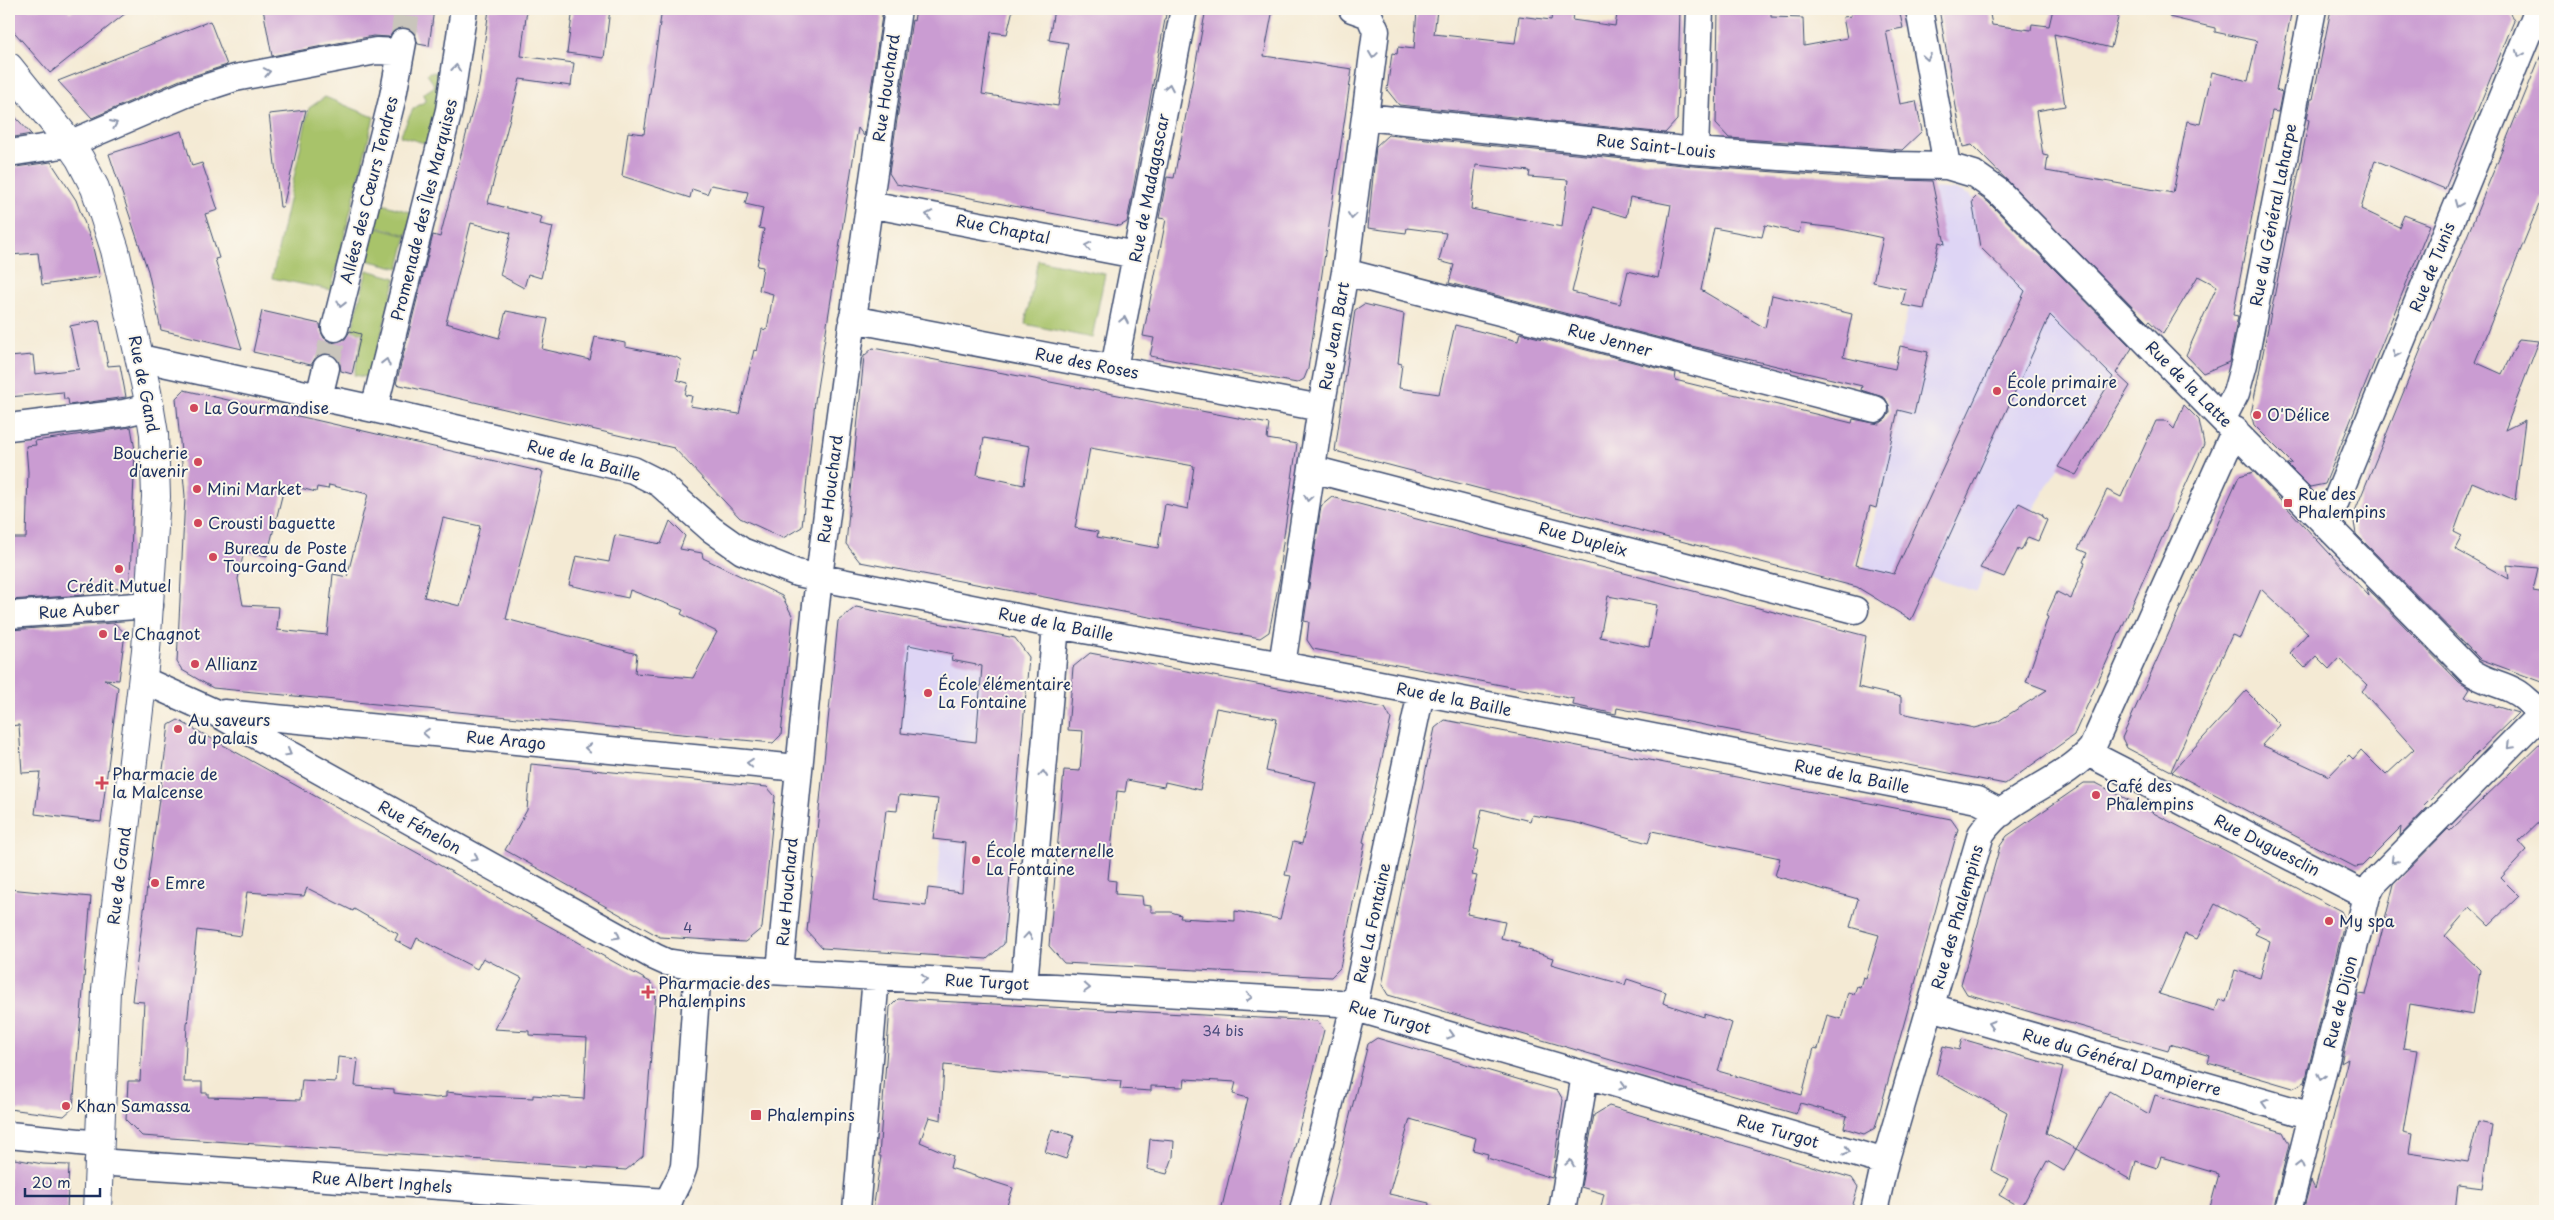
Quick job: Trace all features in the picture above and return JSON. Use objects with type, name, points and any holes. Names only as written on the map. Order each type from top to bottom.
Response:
[{"type":"main road","name":"Rue de Gand","points":[[9,67],[80,158],[94,188],[108,226],[150,407],[157,475],[150,605],[143,680],[109,960],[98,1153],[97,1211]]},
{"type":"street","name":"Promenade des Îles Marquises","points":[[374,409],[449,110],[464,9]]},
{"type":"street","name":"Rue Houchard","points":[[780,971],[798,768],[819,578],[852,319],[898,9]]},
{"type":"street","name":"Rue de Madagascar","points":[[1114,368],[1184,9]]},
{"type":"street","points":[[1695,151],[1700,9]]},
{"type":"street","points":[[1918,9],[1947,166]]},
{"type":"street","name":"Rue du Général Laharpe","points":[[2229,424],[2244,364],[2313,9]]},
{"type":"street","name":"Rue de Tunis","points":[[2326,525],[2538,9]]},
{"type":"street","name":"Rue Jean Bart","points":[[1282,665],[1321,408],[1345,272],[1376,31],[1374,23],[1358,10]]},
{"type":"street","name":"Allées des Cœurs Tendres","points":[[9,153],[69,144],[186,94],[235,78],[402,47],[393,96],[335,328]]},
{"type":"street","name":"Rue Saint-Louis","points":[[1365,117],[1695,151],[1839,162],[1947,166]]},
{"type":"street","name":"Rue de la Latte","points":[[1947,166],[1974,174],[1998,191],[2229,424],[2470,672],[2486,681],[2518,693],[2538,709],[2545,711]]},
{"type":"street","name":"Rue Chaptal","points":[[869,204],[1136,255]]},
{"type":"street","name":"Rue Jenner","points":[[1345,272],[1875,409]]},
{"type":"street","name":"Rue des Roses","points":[[852,319],[1321,408]]},
{"type":"street","name":"Rue de la Baille","points":[[140,358],[374,409],[633,470],[659,483],[711,529],[742,551],[780,568],[819,578],[1056,625],[1282,665],[1977,800],[2002,813]]},
{"type":"street","points":[[319,397],[326,368]]},
{"type":"street","points":[[9,427],[124,413],[150,407]]},
{"type":"street","name":"Rue des Phalempins","points":[[1874,1211],[1886,1162],[1976,846],[1984,829],[2002,813],[2088,753],[2099,735],[2229,424]]},
{"type":"street","name":"Rue Dupleix","points":[[1312,469],[1855,610]]},
{"type":"street","name":"Rue Auber","points":[[9,614],[150,605]]},
{"type":"street","points":[[1024,984],[1056,625]]},
{"type":"street","name":"Rue Fénelon","points":[[143,680],[214,712],[655,957],[666,962],[698,966],[780,971]]},
{"type":"street","name":"Rue La Fontaine","points":[[1303,1211],[1354,1006],[1421,692]]},
{"type":"street","name":"Rue de Dijon","points":[[2288,1211],[2367,896],[2380,875],[2545,711]]},
{"type":"street","name":"Rue Arago","points":[[214,712],[798,768]]},
{"type":"street","name":"Rue Duguesclin","points":[[2088,753],[2367,896]]},
{"type":"street","points":[[667,1207],[682,1175],[684,1166],[698,966]]},
{"type":"street","name":"Rue Turgot","points":[[780,971],[1325,1001],[1354,1006],[1886,1162]]},
{"type":"street","points":[[856,1211],[876,976]]},
{"type":"street","name":"Rue du Général Dampierre","points":[[1931,1007],[2312,1116]]},
{"type":"street","points":[[1562,1211],[1585,1075]]},
{"type":"street","name":"Rue Albert Inghels","points":[[9,1135],[98,1153],[667,1207]]},
{"type":"shaded area","name":"École primaire Condorcet","points":[[1935,188],[1958,190],[1969,195],[2129,352],[2095,405],[1995,575],[1985,570],[1977,592],[1930,577],[1911,621],[1859,588],[1898,410],[1886,407]]},
{"type":"shaded area","name":"École élémentaire La Fontaine","points":[[856,607],[1015,638],[1029,657],[1018,774],[1002,773],[1020,775],[1006,944],[986,959],[931,955],[950,740],[827,729],[838,621]]},
{"type":"green space","points":[[429,72],[445,73],[431,145],[400,136],[413,109],[427,100],[423,94],[435,86],[427,74]]},
{"type":"green space","points":[[325,97],[374,117],[331,290],[272,278],[309,108]]},
{"type":"green space","points":[[379,203],[413,213],[407,235],[373,225]]},
{"type":"green space","points":[[370,226],[407,236],[399,268],[362,259]]},
{"type":"green space","points":[[1038,260],[1105,274],[1092,338],[1025,324]]},
{"type":"green space","points":[[367,270],[396,278],[370,378],[354,375],[363,333],[352,330]]},
{"type":"building","points":[[9,9],[67,9],[70,12],[77,9],[131,9],[50,73],[9,26]]},
{"type":"building","points":[[263,9],[434,9],[429,46],[418,44],[413,31],[405,27],[398,28],[389,37],[373,36],[272,56]]},
{"type":"building","points":[[489,9],[527,9],[521,56],[574,63],[571,86],[520,79],[488,203],[542,217],[540,224],[553,227],[541,278],[528,274],[524,288],[500,275],[511,233],[471,223],[446,323],[499,338],[506,311],[548,319],[542,349],[590,360],[595,337],[625,343],[625,347],[676,357],[681,360],[677,380],[688,383],[685,395],[692,396],[690,406],[739,414],[754,350],[757,351],[762,329],[767,330],[773,294],[759,290],[763,267],[757,266],[764,229],[759,228],[763,208],[745,204],[748,192],[711,185],[707,194],[692,189],[690,198],[622,176],[628,132],[644,134],[662,9],[883,9],[864,136],[858,128],[815,401],[802,527],[783,538],[740,518],[674,448],[396,384],[433,235],[440,237],[479,84]]},
{"type":"building","points":[[573,9],[610,9],[604,58],[567,53]]},
{"type":"building","points":[[916,9],[1013,9],[1007,34],[991,32],[982,94],[1058,106],[1068,43],[1049,40],[1054,9],[1167,9],[1127,222],[1120,226],[896,184],[889,173],[912,20],[914,21]]},
{"type":"building","points":[[1206,9],[1273,9],[1264,56],[1352,69],[1308,369],[1304,379],[1297,383],[1150,356],[1154,338],[1143,336],[1166,219],[1159,218],[1167,177],[1174,178]]},
{"type":"building","points":[[1553,9],[1574,9],[1572,20],[1615,26],[1618,9],[1680,9],[1677,120],[1665,133],[1399,105],[1387,90],[1392,53],[1397,54],[1398,47],[1414,49],[1417,10],[1437,10],[1434,34],[1515,43],[1519,16],[1551,20]]},
{"type":"building","points":[[1718,9],[1771,9],[1771,17],[1803,18],[1804,46],[1847,38],[1843,17],[1851,16],[1850,9],[1899,9],[1903,28],[1886,31],[1900,104],[1916,101],[1922,131],[1902,150],[1729,138],[1716,124]]},
{"type":"building","points":[[1939,9],[1989,9],[1992,25],[2031,30],[2032,24],[2049,26],[2053,9],[2120,9],[2111,48],[2054,34],[2065,106],[2036,111],[2043,155],[2048,156],[2046,171],[2173,193],[2187,121],[2200,124],[2212,72],[2248,81],[2257,41],[2215,32],[2215,28],[2169,17],[2170,9],[2292,9],[2276,90],[2282,92],[2278,112],[2272,111],[2233,315],[2238,316],[2229,362],[2203,373],[2186,355],[2217,286],[2198,276],[2163,334],[2149,321],[2148,323],[1972,145],[1963,147]]},
{"type":"building","points":[[2331,9],[2492,9],[2509,11],[2514,21],[2445,189],[2375,160],[2361,209],[2399,227],[2404,215],[2430,225],[2325,484],[2310,487],[2287,464],[2292,463],[2254,425],[2251,414],[2309,120],[2307,119],[2311,99],[2313,99]]},
{"type":"building","points":[[210,21],[227,65],[180,80],[92,118],[58,81]]},
{"type":"building","points":[[2545,45],[2545,190],[2475,362],[2502,374],[2519,339],[2539,341],[2505,430],[2525,420],[2515,500],[2472,482],[2454,532],[2462,536],[2455,549],[2509,579],[2507,565],[2538,568],[2533,591],[2545,593],[2545,683],[2480,659],[2356,534],[2353,516]]},
{"type":"building","points":[[9,110],[31,134],[9,138]]},
{"type":"building","points":[[306,110],[283,207],[280,207],[269,114]]},
{"type":"building","points":[[182,131],[192,166],[202,163],[218,210],[205,214],[219,258],[215,259],[242,349],[161,330],[148,271],[109,154]]},
{"type":"building","points":[[1388,135],[1693,166],[1871,179],[1932,181],[1945,244],[1939,242],[1924,309],[1902,305],[1906,289],[1873,282],[1883,238],[1836,228],[1801,224],[1799,233],[1765,225],[1762,237],[1714,228],[1701,290],[1765,328],[1772,295],[1852,314],[1843,357],[1895,369],[1900,346],[1928,352],[1914,414],[1898,410],[1876,508],[1870,506],[1855,565],[1894,574],[2025,291],[1980,247],[1972,201],[1978,195],[1988,202],[2132,348],[2116,373],[2130,386],[2076,475],[2058,467],[2113,377],[2050,315],[1911,620],[1857,587],[1335,451],[1355,310],[1364,304],[1404,314],[1398,363],[1402,364],[1399,388],[1439,394],[1455,325],[1518,341],[1520,333],[1676,373],[1675,380],[1852,423],[1853,419],[1879,424],[1886,419],[1890,412],[1885,398],[1861,390],[1862,386],[1683,344],[1449,283],[1454,265],[1439,261],[1446,233],[1407,228],[1406,233],[1368,228],[1376,146]],"holes":[[[1476,165],[1530,171],[1529,177],[1568,180],[1562,227],[1471,209]],[[1630,197],[1671,205],[1658,278],[1628,271],[1620,304],[1572,292],[1593,207],[1626,217]]]},
{"type":"building","points":[[51,162],[76,200],[91,240],[100,277],[42,285],[38,253],[9,255],[9,168]]},
{"type":"building","points":[[262,311],[320,324],[324,338],[332,343],[345,339],[350,331],[361,334],[352,374],[341,371],[337,358],[329,353],[316,357],[311,365],[253,352]]},
{"type":"building","points":[[99,320],[108,366],[120,365],[126,397],[69,405],[68,399],[64,399],[63,392],[9,397],[9,357],[33,355],[35,374],[79,369],[70,326]]},
{"type":"building","points":[[873,348],[1269,424],[1267,439],[1297,444],[1279,571],[1281,572],[1269,632],[1260,638],[860,562],[846,544],[864,356]],"holes":[[[984,438],[1030,446],[1024,485],[977,475]],[[1090,448],[1194,466],[1188,509],[1165,504],[1158,548],[1097,537],[1098,532],[1075,528]]]},
{"type":"building","points":[[184,390],[543,472],[506,619],[637,654],[635,673],[693,678],[717,632],[681,614],[683,610],[630,590],[628,598],[569,585],[576,556],[609,562],[615,535],[661,544],[670,521],[685,536],[680,549],[702,553],[703,558],[782,596],[793,617],[781,735],[773,743],[213,688],[182,670],[177,662],[185,496],[176,398]],"holes":[[[285,484],[316,492],[317,487],[328,489],[329,485],[368,494],[347,577],[333,574],[327,635],[277,630],[279,607],[243,605],[238,579],[244,551],[267,556]],[[443,518],[480,526],[460,606],[424,597]]]},
{"type":"building","points":[[2184,405],[2199,420],[2204,444],[2074,735],[2005,784],[1617,708],[1616,714],[1573,705],[1574,699],[1313,649],[1307,640],[1309,622],[1304,621],[1321,506],[1332,497],[1866,636],[1858,687],[1901,697],[1901,713],[1974,728],[1997,722],[2047,690],[2026,682],[2048,617],[2046,616],[2057,592],[2071,599],[2087,553],[2078,549],[2107,490],[2121,497],[2156,421],[2166,421],[2174,429]],"holes":[[[1608,596],[1657,605],[1649,647],[1600,637]]]},
{"type":"building","points":[[131,427],[135,450],[130,579],[122,588],[81,591],[85,595],[9,600],[9,538],[26,538],[28,472],[26,446],[36,445],[35,441]]},
{"type":"building","points":[[2254,472],[2369,596],[2367,588],[2459,682],[2470,689],[2465,697],[2518,713],[2424,805],[2427,808],[2400,836],[2401,827],[2362,866],[2355,867],[2172,772],[2246,691],[2280,725],[2262,745],[2329,776],[2349,755],[2353,759],[2361,750],[2386,775],[2414,749],[2362,691],[2367,685],[2339,658],[2329,669],[2316,656],[2305,668],[2290,653],[2308,633],[2261,589],[2240,638],[2232,635],[2171,771],[2127,748],[2122,738],[2239,476]]},
{"type":"building","points":[[2019,503],[2043,515],[2042,517],[2047,520],[2038,541],[2028,537],[2021,551],[2018,549],[2004,577],[1980,568]]},
{"type":"building","points":[[856,607],[1015,638],[1029,657],[1004,944],[987,959],[822,948],[807,931],[838,621]],"holes":[[[909,645],[953,654],[951,660],[982,666],[976,742],[901,733]],[[899,795],[938,799],[933,839],[966,843],[962,892],[928,888],[926,906],[874,900],[886,810],[897,811]]]},
{"type":"building","points":[[114,623],[125,633],[119,680],[104,679],[118,687],[101,822],[35,814],[40,772],[22,773],[19,725],[9,726],[9,630]]},
{"type":"building","points":[[1090,653],[1385,708],[1391,719],[1363,842],[1365,843],[1340,968],[1331,977],[1064,963],[1049,946],[1064,770],[1080,771],[1083,731],[1068,730],[1073,667]],"holes":[[[1216,708],[1277,719],[1266,771],[1316,782],[1302,844],[1293,842],[1285,875],[1291,876],[1280,919],[1235,911],[1235,921],[1180,918],[1181,915],[1171,912],[1151,912],[1151,906],[1143,905],[1142,896],[1115,894],[1116,881],[1108,880],[1117,791],[1125,792],[1127,780],[1164,787],[1165,782],[1200,790]]]},
{"type":"building","points":[[178,720],[650,982],[656,992],[643,1156],[626,1170],[142,1136],[126,1120],[128,1081],[140,1081],[144,1002],[132,1001],[169,725]],"holes":[[[307,888],[353,911],[354,909],[398,934],[395,940],[412,949],[417,938],[477,969],[483,958],[522,978],[494,1029],[529,1031],[529,1035],[587,1038],[584,1099],[533,1095],[533,1098],[487,1096],[446,1092],[446,1097],[436,1098],[394,1093],[394,1089],[355,1086],[358,1059],[338,1057],[336,1082],[302,1080],[300,1100],[208,1097],[208,1093],[202,1093],[202,1082],[184,1082],[187,1025],[197,930],[241,936],[247,892],[304,896]]]},
{"type":"building","points":[[1445,720],[1951,819],[1958,829],[1875,1128],[1864,1134],[1844,1128],[1847,1116],[1800,1103],[1796,1114],[1388,995],[1382,985],[1435,728]],"holes":[[[1482,809],[1530,821],[1532,815],[1577,823],[1648,843],[1652,831],[1780,858],[1775,876],[1858,899],[1850,927],[1879,935],[1866,978],[1863,977],[1860,987],[1857,986],[1854,994],[1848,992],[1841,1019],[1827,1015],[1818,1049],[1814,1048],[1802,1095],[1718,1071],[1732,1023],[1704,1014],[1704,1017],[1663,1003],[1666,992],[1627,979],[1625,985],[1551,964],[1553,958],[1519,947],[1520,943],[1501,938],[1505,922],[1467,914],[1477,876],[1472,875],[1478,850],[1474,849]]]},
{"type":"building","points":[[2545,739],[2545,816],[2519,841],[2527,850],[2501,878],[2519,896],[2489,925],[2470,907],[2445,936],[2480,970],[2473,1015],[2410,1004],[2403,1048],[2417,1050],[2403,1132],[2412,1134],[2409,1153],[2468,1162],[2478,1122],[2492,1125],[2483,1188],[2458,1185],[2455,1211],[2303,1211],[2311,1181],[2315,1189],[2348,1059],[2341,1063],[2358,994],[2366,995],[2394,884],[2448,829],[2450,831]]},
{"type":"building","points":[[531,764],[767,787],[775,796],[762,928],[745,942],[660,937],[505,850],[527,810]]},
{"type":"building","points":[[2084,783],[2096,783],[2341,911],[2345,920],[2305,1082],[2293,1088],[2208,1063],[2210,1056],[2170,1044],[2168,1051],[1967,994],[1961,984],[2000,846],[2007,836]],"holes":[[[2215,904],[2259,927],[2255,934],[2270,941],[2260,978],[2235,970],[2226,1002],[2219,1000],[2215,1011],[2159,994],[2185,934],[2197,939]]]},
{"type":"building","points":[[9,889],[91,897],[73,1108],[64,1116],[9,1109]]},
{"type":"building","points":[[898,999],[1317,1021],[1324,1030],[1279,1211],[1221,1211],[1248,1098],[1233,1094],[1236,1082],[1185,1079],[1184,1087],[1151,1086],[1151,1091],[1120,1089],[1121,1081],[944,1065],[941,1120],[929,1117],[920,1142],[953,1156],[950,1168],[1013,1188],[1005,1211],[873,1211],[881,1156],[879,1156],[890,1007]]},
{"type":"building","points":[[1377,1038],[1558,1091],[1563,1100],[1552,1178],[1487,1158],[1488,1154],[1473,1150],[1476,1138],[1410,1119],[1389,1194],[1429,1203],[1428,1211],[1326,1211],[1368,1044]]},
{"type":"building","points":[[1962,1039],[2063,1068],[2046,1133],[2076,1149],[2064,1171],[2047,1161],[2021,1208],[1999,1195],[2008,1179],[1991,1170],[2007,1112],[1936,1074],[1943,1046],[1959,1050]]},
{"type":"building","points":[[2109,1091],[2149,1114],[2155,1095],[2283,1132],[2289,1144],[2273,1211],[2209,1211],[2219,1174],[2161,1157],[2157,1168],[2136,1161],[2131,1180],[2076,1149]]},
{"type":"building","points":[[1609,1106],[1852,1178],[1858,1187],[1851,1211],[1600,1211],[1604,1194],[1581,1187],[1594,1115]]},
{"type":"building","points":[[1052,1129],[1074,1136],[1066,1159],[1045,1152]]},
{"type":"building","points":[[1150,1139],[1174,1141],[1173,1157],[1167,1174],[1147,1169]]},
{"type":"building","points":[[9,1158],[43,1164],[69,1165],[67,1211],[9,1211]]},
{"type":"tunnel","points":[[403,42],[407,9]]},
{"type":"tunnel","points":[[326,368],[335,328]]},
{"type":"place","name":"École primaire Condorcet","points":[[1997,391]]},
{"type":"place","name":"La Gourmandise","points":[[194,408]]},
{"type":"place","name":"O'Délice","points":[[2257,415]]},
{"type":"place","name":"Boucherie d'avenir","points":[[198,462]]},
{"type":"place","name":"Mini Market","points":[[197,489]]},
{"type":"place","name":"Rue des Phalempins","points":[[2288,503]]},
{"type":"place","name":"Crousti baguette","points":[[198,523]]},
{"type":"place","name":"Bureau de Poste Tourcoing-Gand","points":[[213,557]]},
{"type":"place","name":"Crédit Mutuel","points":[[119,569]]},
{"type":"place","name":"Le Chagnot","points":[[103,634]]},
{"type":"place","name":"Allianz","points":[[195,664]]},
{"type":"place","name":"École élémentaire La Fontaine","points":[[928,693]]},
{"type":"place","name":"Au saveurs du palais","points":[[178,729]]},
{"type":"place","name":"Pharmacie de la Malcense","points":[[102,783]]},
{"type":"place","name":"Café des Phalempins","points":[[2096,795]]},
{"type":"place","name":"École maternelle La Fontaine","points":[[976,860]]},
{"type":"place","name":"Emre","points":[[155,883]]},
{"type":"place","name":"My spa","points":[[2329,921]]},
{"type":"place","name":"Pharmacie des Phalempins","points":[[648,992]]},
{"type":"place","name":"Khan Samassa","points":[[66,1106]]},
{"type":"place","name":"Phalempins","points":[[756,1115]]}]
